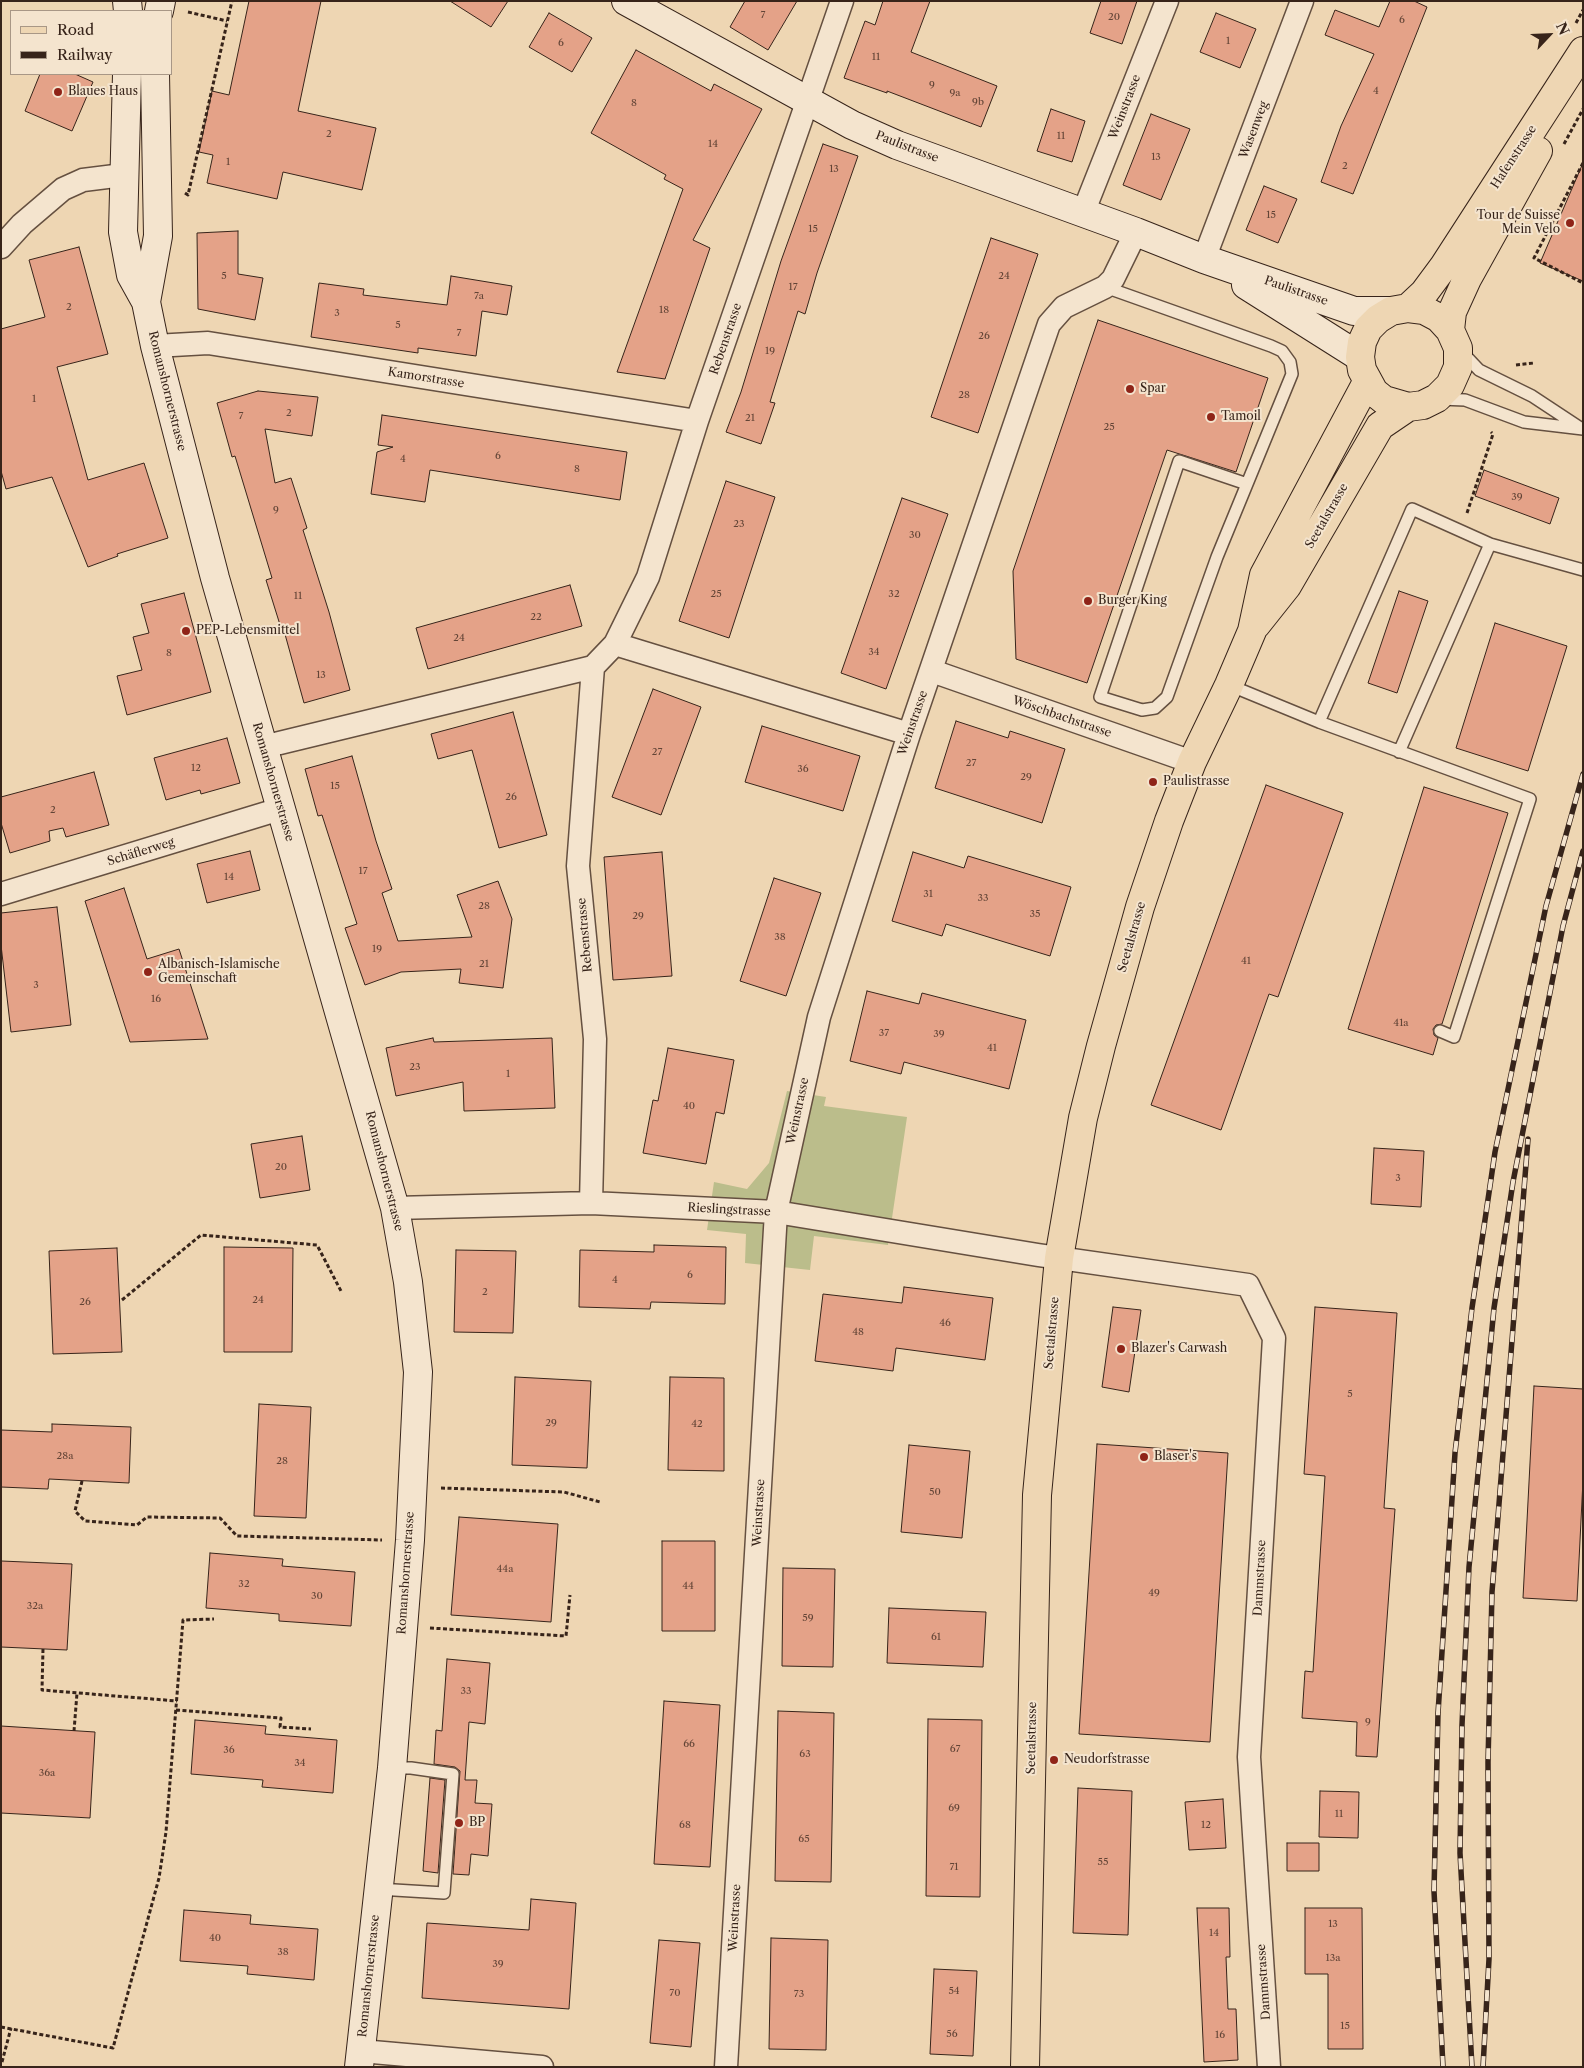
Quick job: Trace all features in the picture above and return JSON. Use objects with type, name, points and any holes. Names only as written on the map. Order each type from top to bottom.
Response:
[{"type":"main road","name":"Hafenstrasse","points":[[1399,310],[1424,293],[1444,266],[1583,51]]},
{"type":"main road","name":"Hafenstrasse","points":[[1454,339],[1452,312],[1466,279],[1573,86],[1583,63]]},
{"type":"main road","points":[[1399,310],[1424,310],[1432,314],[1439,318],[1454,339],[1458,367],[1450,385],[1436,398],[1423,405],[1408,407],[1384,400],[1363,370],[1362,342],[1368,329],[1378,319],[1399,310]]},
{"type":"main road","name":"Seetalstrasse","points":[[1025,2067],[1037,1495],[1059,1258],[1083,1118],[1140,908],[1192,762],[1229,685],[1252,631],[1264,575],[1363,370]]},
{"type":"main road","name":"Seetalstrasse","points":[[1252,631],[1286,586],[1380,426],[1408,407]]},
{"type":"street","name":"Paulistrasse","points":[[626,1],[852,125],[897,145],[1136,232],[1204,259],[1354,311],[1399,310]]},
{"type":"street","name":"Rebenstrasse","points":[[591,1203],[595,1039],[578,866],[593,666],[615,644],[648,577],[698,421],[842,1]]},
{"type":"street","name":"Weinstrasse","points":[[1083,213],[1167,1]]},
{"type":"street","name":"Wasenweg","points":[[1204,259],[1302,1]]},
{"type":"street","name":"Romanshornerstrasse","points":[[126,75],[123,175],[124,240],[131,275],[146,302],[154,346],[215,578],[395,1208],[408,1282],[418,1372],[410,1540],[392,1768],[360,2059]]},
{"type":"street","name":"Romanshornerstrasse","points":[[146,302],[158,236],[156,75]]},
{"type":"street","points":[[1,247],[22,224],[63,189],[83,180],[123,175],[158,174]]},
{"type":"street","name":"Weinstrasse","points":[[726,2067],[776,1212],[818,1016],[909,734],[932,672],[1049,324],[1064,307],[1105,287],[1121,267],[1136,232]]},
{"type":"street","name":"Paulistrasse","points":[[1204,259],[1363,370]]},
{"type":"street","name":"Kamorstrasse","points":[[154,346],[208,343],[698,421]]},
{"type":"street","points":[[615,644],[909,734]]},
{"type":"street","points":[[263,747],[593,666]]},
{"type":"street","name":"Wöschbachstrasse","points":[[932,672],[1192,762]]},
{"type":"street","name":"Schäflerweg","points":[[1,894],[280,810]]},
{"type":"street","name":"Rieslingstrasse","points":[[395,1208],[591,1203],[776,1212],[1059,1258]]},
{"type":"street","name":"Dammstrasse","points":[[1059,1258],[1248,1285],[1274,1338],[1249,1757],[1269,2067]]},
{"type":"street","points":[[360,2059],[542,2067]]},
{"type":"lane","points":[[1105,287],[1282,351],[1290,362],[1292,374],[1247,484],[1217,557],[1167,696],[1155,708],[1142,710],[1100,697],[1179,461],[1247,484]]},
{"type":"lane","points":[[1454,339],[1479,370],[1532,396],[1583,429]]},
{"type":"lane","points":[[1436,398],[1465,400],[1524,422],[1583,429]]},
{"type":"lane","points":[[1319,722],[1412,509],[1490,544],[1583,570]]},
{"type":"lane","points":[[1399,752],[1490,544]]},
{"type":"lane","points":[[1229,685],[1319,722],[1530,799],[1454,1036],[1440,1031]]},
{"type":"lane","points":[[378,1889],[444,1893],[453,1774],[411,1768],[392,1768]]},
{"type":"path","points":[[181,191],[188,195],[232,1]]},
{"type":"path","points":[[167,8],[227,21]]},
{"type":"path","points":[[1583,163],[1534,258],[1583,283]]},
{"type":"path","points":[[1508,365],[1534,363]]},
{"type":"path","points":[[1461,531],[1493,434],[1488,430]]},
{"type":"path","points":[[122,1300],[201,1235],[317,1245],[341,1291]]},
{"type":"path","points":[[82,1481],[75,1511],[84,1522],[137,1524],[147,1517],[220,1518],[237,1536],[385,1540]]},
{"type":"path","points":[[433,1487],[564,1492],[600,1502]]},
{"type":"path","points":[[422,1627],[566,1636],[570,1595]]},
{"type":"path","points":[[1,2027],[113,2048],[158,1878],[166,1832],[183,1620],[214,1619]]},
{"type":"path","points":[[44,1649],[42,1690],[177,1701]]},
{"type":"path","points":[[74,1731],[77,1693]]},
{"type":"path","points":[[176,1710],[281,1718],[280,1727],[312,1729]]},
{"type":"path","points":[[2,2062],[11,2028]]},
{"type":"green space","points":[[787,1091],[826,1097],[824,1106],[907,1117],[888,1245],[814,1236],[810,1270],[745,1263],[746,1234],[707,1230],[714,1182],[747,1189],[769,1163]]},
{"type":"building","points":[[249,1],[321,1],[298,111],[376,128],[362,190],[283,172],[277,199],[207,183],[213,155],[199,152],[212,91],[229,95]]},
{"type":"building","points":[[450,1],[508,1],[491,27]]},
{"type":"building","points":[[745,1],[797,1],[768,50],[730,27]]},
{"type":"building","points":[[883,1],[930,1],[911,52],[997,86],[981,127],[887,91],[887,93],[844,78],[865,21],[875,25]]},
{"type":"building","points":[[1101,1],[1137,1],[1122,44],[1090,33]]},
{"type":"building","points":[[1390,1],[1414,1],[1427,7],[1353,194],[1321,182],[1341,126],[1374,54],[1325,35],[1335,10],[1379,27]]},
{"type":"building","points":[[549,13],[592,38],[572,72],[529,47]]},
{"type":"building","points":[[1216,13],[1256,29],[1240,68],[1200,52]]},
{"type":"building","points":[[636,50],[711,91],[714,84],[762,109],[693,240],[710,248],[665,379],[617,372],[683,189],[664,179],[666,175],[591,133]]},
{"type":"building","points":[[40,75],[77,75],[93,82],[72,131],[25,111]]},
{"type":"building","points":[[1051,109],[1085,121],[1072,162],[1037,151]]},
{"type":"building","points":[[1151,114],[1190,129],[1161,200],[1123,185]]},
{"type":"building","points":[[823,144],[858,156],[817,273],[805,314],[798,311],[770,402],[775,403],[761,444],[726,432],[741,392],[781,261]]},
{"type":"building","name":"Tour de Suisse Mein Velo","points":[[1583,163],[1583,281],[1540,263]]},
{"type":"building","points":[[1264,186],[1297,199],[1278,243],[1246,230]]},
{"type":"building","points":[[238,231],[238,274],[263,278],[255,320],[198,309],[197,233]]},
{"type":"building","points":[[991,238],[1038,254],[978,433],[931,417]]},
{"type":"building","points":[[79,247],[108,354],[57,367],[88,480],[144,463],[168,538],[117,554],[118,556],[88,567],[52,477],[6,489],[1,471],[1,329],[45,317],[29,260]]},
{"type":"building","points":[[451,276],[512,286],[507,315],[482,311],[476,356],[418,348],[418,353],[311,337],[319,283],[364,289],[363,295],[447,305]]},
{"type":"building","points":[[1098,320],[1268,378],[1236,472],[1167,450],[1087,683],[1016,659],[1013,571]]},
{"type":"building","points":[[258,391],[318,397],[312,436],[265,429],[275,483],[291,478],[307,528],[303,530],[329,612],[350,690],[304,703],[283,627],[281,628],[266,580],[272,578],[235,456],[232,457],[217,403]]},
{"type":"building","points":[[382,415],[627,452],[620,500],[430,470],[425,502],[371,494],[377,452],[393,447],[378,445]]},
{"type":"building","points":[[1484,470],[1559,498],[1550,524],[1475,496]]},
{"type":"building","points":[[726,481],[775,497],[729,638],[679,621]]},
{"type":"building","points":[[902,498],[948,514],[886,689],[841,673]]},
{"type":"building","points":[[570,585],[582,626],[428,669],[416,628]]},
{"type":"building","points":[[1399,591],[1428,601],[1397,693],[1368,683]]},
{"type":"building","points":[[184,593],[211,692],[127,715],[117,676],[142,670],[133,637],[149,633],[141,604]]},
{"type":"building","points":[[1495,623],[1567,646],[1528,771],[1456,748]]},
{"type":"building","points":[[653,689],[701,707],[661,815],[612,797]]},
{"type":"building","points":[[513,712],[547,835],[499,848],[472,750],[438,759],[431,734]]},
{"type":"building","points":[[956,721],[1008,738],[1010,731],[1065,749],[1042,823],[935,788]]},
{"type":"building","points":[[762,726],[860,756],[843,811],[745,782]]},
{"type":"building","points":[[227,738],[240,783],[201,794],[200,790],[166,800],[154,758]]},
{"type":"building","points":[[352,756],[392,889],[382,893],[398,941],[472,937],[457,895],[498,881],[512,919],[503,988],[459,983],[461,969],[401,972],[365,985],[345,928],[357,924],[322,815],[318,816],[305,769]]},
{"type":"building","points":[[94,772],[109,825],[66,837],[63,828],[49,831],[50,841],[10,853],[1,823],[1,797]]},
{"type":"building","points":[[1266,785],[1343,813],[1278,997],[1269,994],[1221,1130],[1151,1105]]},
{"type":"building","points":[[1424,787],[1508,813],[1442,1024],[1436,1025],[1433,1029],[1434,1035],[1438,1038],[1433,1055],[1348,1029]]},
{"type":"building","points":[[250,851],[260,890],[207,903],[197,864]]},
{"type":"building","points":[[662,852],[672,976],[613,980],[604,857]]},
{"type":"building","points":[[913,852],[964,868],[968,856],[1071,887],[1050,956],[946,924],[942,936],[892,921]]},
{"type":"building","points":[[774,878],[821,893],[786,996],[740,981]]},
{"type":"building","points":[[124,888],[147,959],[179,949],[208,1039],[130,1042],[85,901]]},
{"type":"building","points":[[57,907],[71,1025],[11,1032],[1,945],[1,913]]},
{"type":"building","points":[[867,991],[919,1004],[922,993],[1026,1020],[1009,1089],[904,1062],[901,1074],[850,1061]]},
{"type":"building","points":[[433,1038],[434,1042],[552,1038],[555,1108],[464,1111],[463,1082],[396,1096],[386,1048]]},
{"type":"building","points":[[668,1048],[734,1060],[724,1114],[716,1112],[706,1164],[643,1153],[653,1100],[658,1101]]},
{"type":"building","points":[[302,1136],[310,1190],[260,1198],[251,1144]]},
{"type":"building","points":[[1374,1148],[1424,1151],[1421,1207],[1371,1204]]},
{"type":"building","points":[[654,1245],[726,1247],[725,1304],[651,1302],[650,1309],[579,1307],[580,1250],[654,1252]]},
{"type":"building","points":[[224,1247],[293,1248],[292,1352],[224,1352]]},
{"type":"building","points":[[117,1248],[122,1352],[53,1354],[49,1251]]},
{"type":"building","points":[[456,1250],[516,1251],[513,1333],[454,1332]]},
{"type":"building","points":[[904,1287],[993,1298],[985,1360],[896,1348],[893,1371],[815,1361],[823,1294],[902,1303]]},
{"type":"building","name":"Blazer's Carwash","points":[[1113,1307],[1141,1310],[1129,1392],[1102,1387]]},
{"type":"building","points":[[1315,1307],[1397,1313],[1384,1508],[1395,1509],[1377,1757],[1356,1756],[1357,1722],[1302,1718],[1305,1671],[1313,1672],[1325,1476],[1304,1474]]},
{"type":"building","points":[[515,1377],[591,1381],[587,1468],[512,1465]]},
{"type":"building","points":[[670,1377],[724,1378],[724,1471],[668,1470]]},
{"type":"building","points":[[1534,1386],[1583,1389],[1583,1480],[1577,1601],[1523,1598]]},
{"type":"building","points":[[259,1404],[311,1407],[306,1518],[254,1516]]},
{"type":"building","points":[[52,1424],[131,1427],[129,1483],[49,1479],[48,1489],[1,1487],[1,1430],[52,1432]]},
{"type":"building","points":[[1097,1444],[1228,1453],[1210,1742],[1079,1734]]},
{"type":"building","points":[[909,1445],[970,1451],[962,1538],[901,1532]]},
{"type":"building","points":[[459,1517],[558,1524],[551,1622],[451,1615]]},
{"type":"building","points":[[662,1541],[715,1541],[715,1631],[662,1631]]},
{"type":"building","points":[[210,1553],[283,1559],[282,1566],[355,1572],[351,1626],[279,1621],[279,1614],[206,1608]]},
{"type":"building","points":[[1,1561],[72,1564],[67,1650],[1,1647]]},
{"type":"building","points":[[783,1568],[835,1569],[833,1667],[782,1666]]},
{"type":"building","points":[[889,1608],[986,1612],[983,1667],[887,1663]]},
{"type":"building","points":[[447,1659],[490,1663],[485,1724],[469,1722],[465,1780],[477,1780],[475,1803],[492,1804],[488,1856],[471,1854],[469,1875],[453,1874],[460,1771],[455,1767],[434,1764],[436,1730],[442,1731]]},
{"type":"building","points":[[664,1701],[720,1705],[710,1867],[654,1864]]},
{"type":"building","points":[[778,1711],[834,1713],[831,1882],[775,1881]]},
{"type":"building","points":[[928,1719],[982,1720],[980,1897],[926,1896]]},
{"type":"building","points":[[195,1720],[266,1726],[265,1734],[337,1740],[333,1793],[262,1787],[263,1780],[191,1774]]},
{"type":"building","points":[[1,1726],[95,1732],[90,1818],[1,1813]]},
{"type":"building","points":[[430,1778],[445,1780],[438,1873],[423,1871]]},
{"type":"building","points":[[1078,1788],[1132,1791],[1128,1935],[1073,1933]]},
{"type":"building","points":[[1320,1791],[1359,1792],[1358,1838],[1319,1837]]},
{"type":"building","points":[[1223,1799],[1226,1848],[1189,1850],[1185,1802]]},
{"type":"building","points":[[1287,1843],[1319,1843],[1319,1871],[1287,1871]]},
{"type":"building","points":[[531,1899],[576,1903],[569,2009],[422,1998],[427,1923],[529,1930]]},
{"type":"building","points":[[1197,1908],[1229,1908],[1230,1957],[1226,1957],[1228,2009],[1236,2009],[1238,2060],[1204,2062]]},
{"type":"building","points":[[1305,1908],[1362,1908],[1363,2049],[1328,2049],[1328,1974],[1305,1974]]},
{"type":"building","points":[[184,1910],[251,1915],[250,1924],[318,1929],[314,1980],[247,1974],[248,1966],[180,1961]]},
{"type":"building","points":[[771,1938],[828,1940],[826,2050],[769,2049]]},
{"type":"building","points":[[659,1940],[700,1943],[691,2047],[650,2043]]},
{"type":"building","points":[[934,1969],[977,1971],[973,2056],[930,2054]]},
{"type":"railway","points":[[1443,2067],[1434,1891],[1438,1713],[1455,1453],[1472,1308],[1495,1152],[1546,906],[1583,774]]},
{"type":"railway","points":[[1472,2067],[1460,1853],[1462,1725],[1469,1567],[1494,1308],[1513,1182],[1563,926],[1583,851]]},
{"type":"railway","points":[[1483,2067],[1489,1959],[1488,1762],[1492,1592],[1528,1139]]},
{"type":"place","name":"Blaues Haus","points":[[58,92]]},
{"type":"place","name":"Tour de Suisse Mein Velo","points":[[1570,223]]},
{"type":"place","name":"Spar","points":[[1130,389]]},
{"type":"place","name":"Tamoil","points":[[1211,417]]},
{"type":"place","name":"Burger King","points":[[1088,601]]},
{"type":"place","name":"PEP-Lebensmittel","points":[[186,631]]},
{"type":"place","name":"Paulistrasse","points":[[1153,782]]},
{"type":"place","name":"Albanisch-Islamische Gemeinschaft","points":[[148,972]]},
{"type":"place","name":"Blazer's Carwash","points":[[1121,1349]]},
{"type":"place","name":"Blaser's","points":[[1144,1457]]},
{"type":"place","name":"Neudorfstrasse","points":[[1054,1760]]},
{"type":"place","name":"BP","points":[[459,1823]]}]
